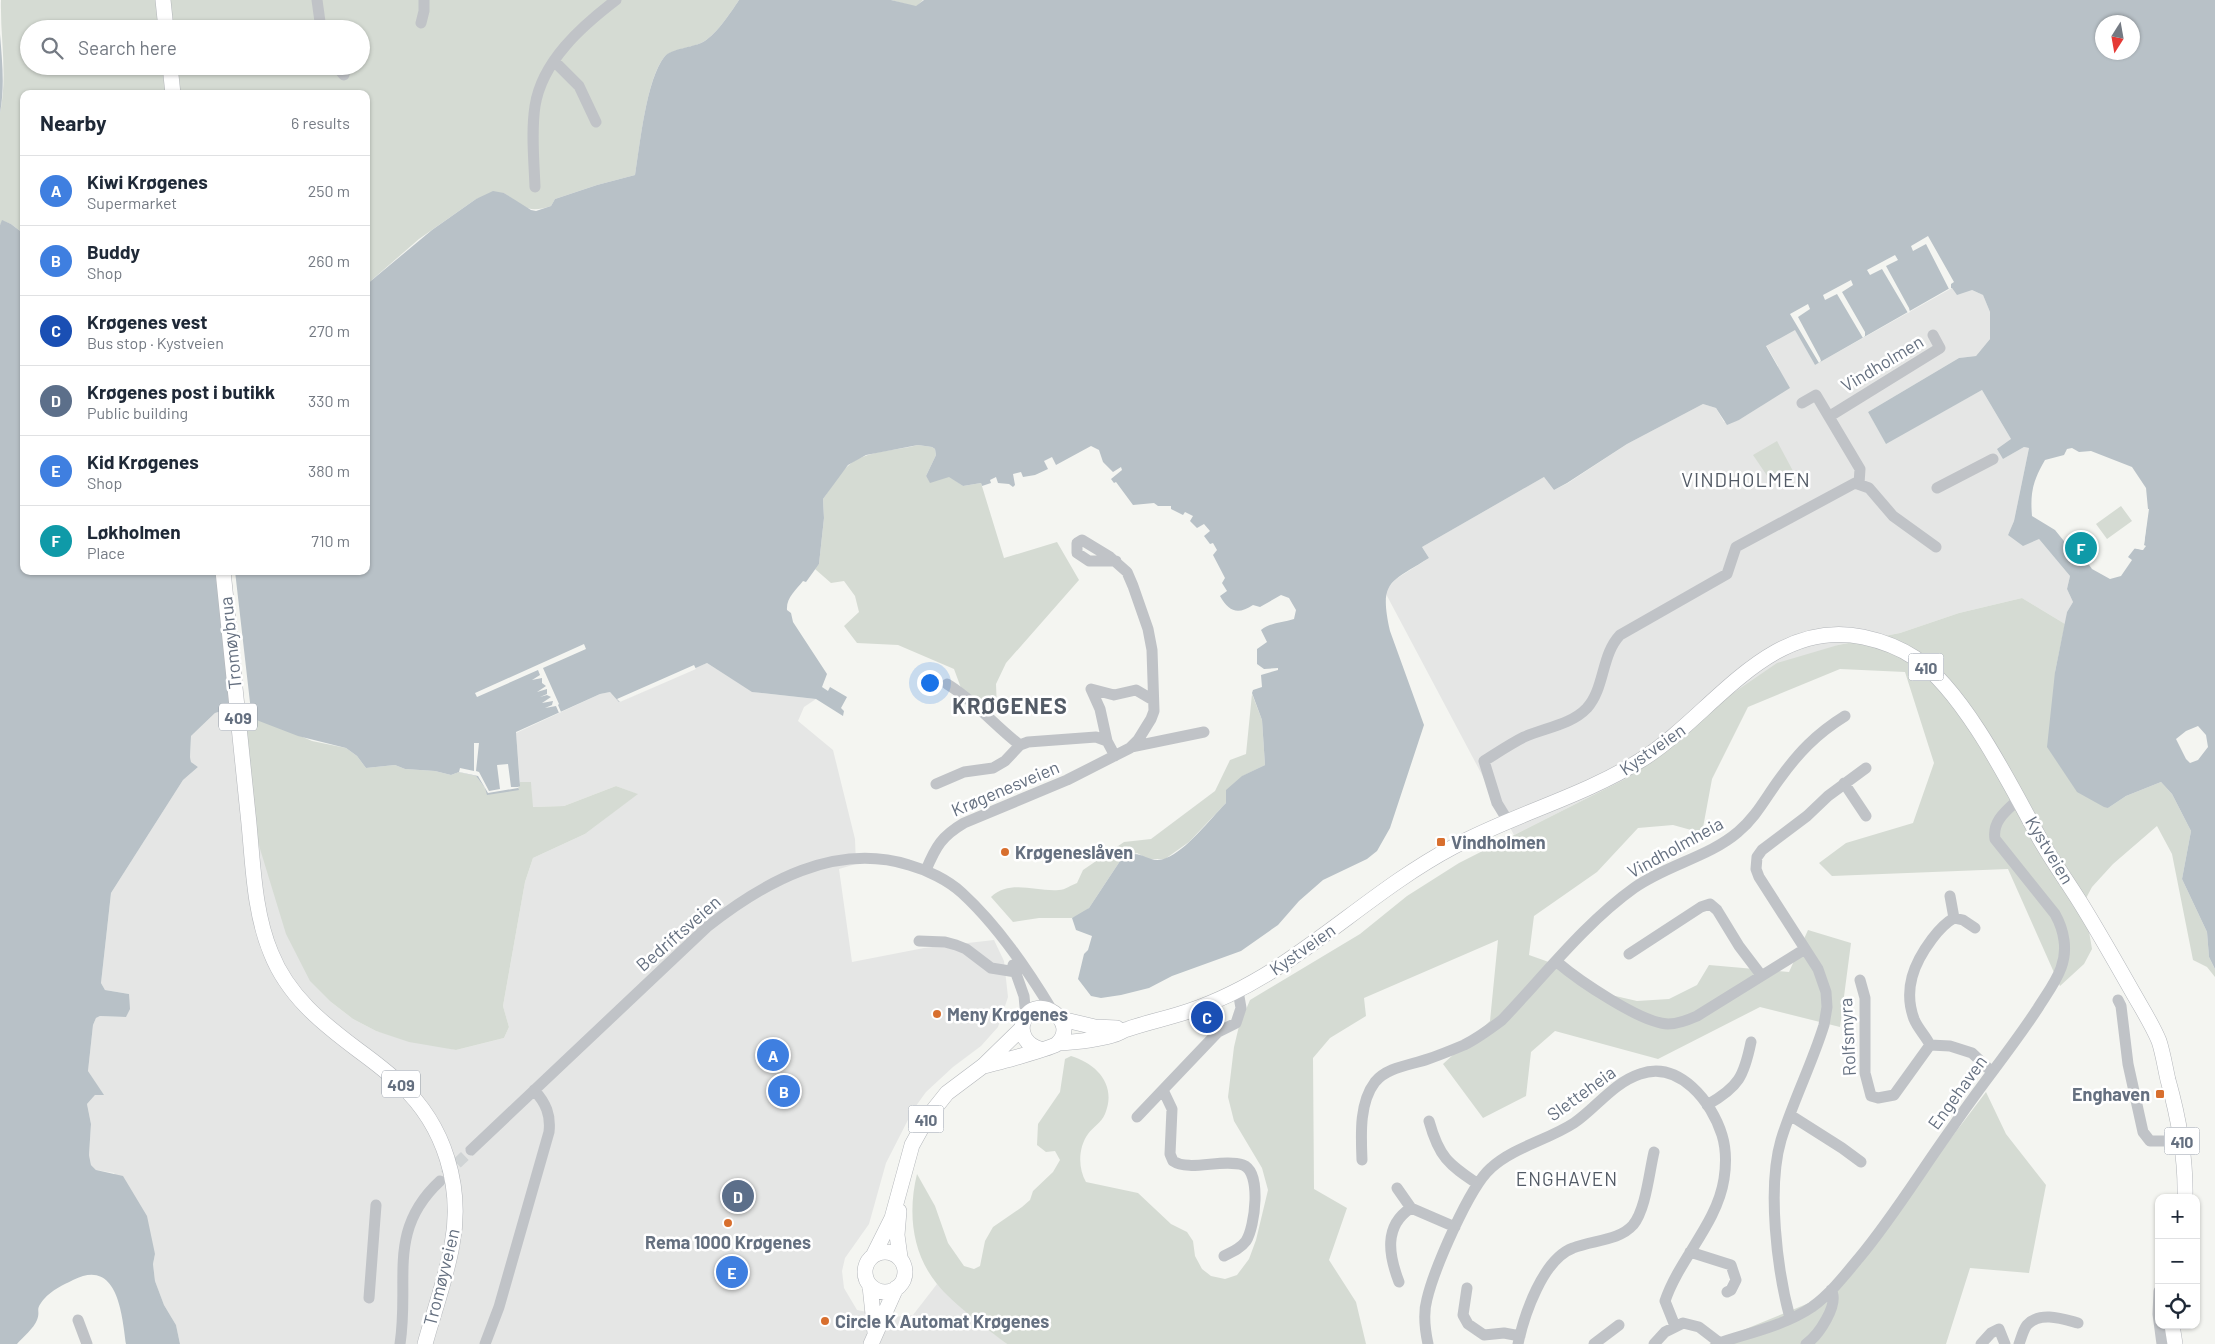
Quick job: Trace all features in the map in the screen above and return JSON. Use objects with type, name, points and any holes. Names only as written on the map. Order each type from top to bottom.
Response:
[{"type":"main road","points":[[163,0],[165,20]]},
{"type":"main road","points":[[171,75],[173,90]]},
{"type":"main road","name":"Tromøybrua","points":[[223,575],[254,864]]},
{"type":"main road","name":"Kystveien","points":[[1058,1043],[1115,1035],[1126,1029],[1190,1011],[1238,991],[1276,969],[1420,866],[1454,846],[1508,820],[1586,790],[1644,758],[1682,730],[1740,677],[1774,652],[1812,638],[1845,635],[1863,637],[1896,647],[1914,657],[1932,671],[1965,712],[2019,800],[2053,862],[2079,901],[2135,996],[2170,1085],[2182,1141],[2185,1194]]},
{"type":"main road","name":"Tromøyveien","points":[[254,864],[264,933],[281,975],[313,1014],[402,1085],[425,1113],[443,1145],[453,1182],[454,1228],[449,1260],[425,1344]]},
{"type":"main road","name":"410","points":[[873,1338],[870,1286],[865,1277],[865,1267],[874,1254],[892,1218],[912,1145],[927,1118],[947,1093],[983,1066],[1035,1009],[1047,1008],[1057,1015]]},
{"type":"main road","points":[[1057,1015],[1063,1034],[1058,1043]]},
{"type":"main road","name":"Kystveien","points":[[1057,1015],[1095,1027],[1126,1029]]},
{"type":"main road","points":[[1024,1022],[1022,1034],[1029,1044],[1040,1049]]},
{"type":"main road","name":"410","points":[[983,1066],[1053,1047],[1058,1043]]},
{"type":"main road","name":"410","points":[[873,1338],[884,1318],[896,1288],[905,1276],[897,1235],[900,1192]]},
{"type":"main road","points":[[874,1254],[890,1252],[900,1258]]},
{"type":"main road","points":[[870,1286],[880,1292],[896,1288]]},
{"type":"main road","points":[[2173,1329],[2176,1344]]},
{"type":"street","points":[[317,0],[320,20]]},
{"type":"street","points":[[421,23],[424,0]]},
{"type":"street","points":[[535,187],[533,122],[535,104],[541,85],[554,61],[572,38],[616,0]]},
{"type":"street","points":[[554,61],[579,86],[596,122]]},
{"type":"street","name":"Vindholmen","points":[[1830,416],[1940,348],[1933,336]]},
{"type":"street","points":[[1802,403],[1816,395],[1860,470],[1859,484]]},
{"type":"street","points":[[1937,488],[1993,459]]},
{"type":"street","points":[[1508,820],[1497,802],[1484,761],[1524,737],[1574,718],[1587,707],[1595,693],[1612,643],[1620,635],[1727,574],[1736,547],[1850,485],[1859,484],[1872,491],[1893,516],[1936,547]]},
{"type":"street","name":"Krøgenesveien","points":[[926,870],[941,839],[949,831],[964,822],[1068,780],[1130,748],[1138,740],[1151,719],[1154,711],[1152,650],[1148,629],[1127,572],[1116,562]]},
{"type":"street","points":[[947,684],[956,689],[1000,730],[1020,745]]},
{"type":"street","points":[[1115,756],[1107,741],[1100,709],[1090,689],[1114,695],[1136,690],[1153,700]]},
{"type":"street","name":"Vindholmheia","points":[[1362,1160],[1363,1118],[1368,1098],[1377,1080],[1390,1071],[1430,1059],[1464,1044],[1486,1032],[1502,1020],[1604,912],[1635,887],[1665,869],[1722,844],[1738,832],[1754,817],[1802,750],[1822,730],[1845,716]]},
{"type":"street","points":[[1130,748],[1204,732]]},
{"type":"street","name":"Krøgenesveien","points":[[936,784],[964,772],[993,768],[1005,761],[1020,745],[1028,742],[1088,736],[1107,741]]},
{"type":"street","points":[[1790,1318],[1778,1257],[1774,1181],[1781,1140],[1820,1039],[1827,1007],[1826,992],[1823,979],[1759,877],[1756,868],[1757,857],[1768,844],[1807,816],[1844,783],[1866,768]]},
{"type":"street","points":[[1844,783],[1866,816]]},
{"type":"street","name":"Engehaven","points":[[1718,1343],[1773,1326],[1812,1307],[1831,1290],[1878,1235],[2019,1036],[2054,982],[2061,968],[2065,951],[2063,932],[2056,914],[1995,839],[1995,825],[2004,812],[2019,800]]},
{"type":"street","name":"Bedriftsveien","points":[[471,1150],[707,927],[723,914],[782,877],[824,862],[864,857],[896,860],[926,870],[961,892],[999,934],[1057,1015]]},
{"type":"street","points":[[1950,896],[1954,918]]},
{"type":"street","points":[[1629,954],[1701,907],[1710,904],[1717,910],[1739,946],[1761,975]]},
{"type":"street","points":[[1954,918],[1937,933],[1922,953],[1912,972],[1910,1005],[1914,1020],[1930,1045],[1950,1046],[1972,1054],[1992,1072]]},
{"type":"street","points":[[1954,918],[1963,920],[1976,928]]},
{"type":"street","name":"Bedriftsveien","points":[[999,934],[1016,972],[1024,996],[1024,1022]]},
{"type":"street","points":[[919,941],[956,945],[966,949],[991,968],[1016,972]]},
{"type":"street","points":[[1557,962],[1577,979],[1605,996],[1649,1019],[1668,1024],[1683,1022],[1697,1016],[1805,949]]},
{"type":"street","name":"Rolfsmyra","points":[[1860,980],[1865,998],[1866,1073],[1871,1096],[1878,1098],[1894,1095],[1930,1045]]},
{"type":"street","points":[[1137,1117],[1218,1032],[1236,1022],[1241,1008],[1238,991]]},
{"type":"street","points":[[2118,1000],[2121,1006],[2128,1064],[2146,1137],[2150,1141],[2182,1141]]},
{"type":"street","points":[[1707,1105],[1740,1080],[1746,1068],[1751,1042]]},
{"type":"street","name":"Sletteheia","points":[[1428,1344],[1425,1317],[1427,1300],[1456,1227],[1478,1184],[1490,1168],[1502,1160],[1559,1132],[1576,1121],[1612,1090],[1640,1074],[1650,1072],[1667,1074],[1684,1080],[1694,1088],[1707,1105],[1722,1136],[1725,1151],[1724,1178],[1721,1194],[1665,1301],[1675,1326]]},
{"type":"street","points":[[485,1344],[499,1307],[549,1132],[549,1113],[541,1097],[534,1090]]},
{"type":"street","points":[[1163,1090],[1172,1109],[1170,1154],[1173,1162],[1184,1165],[1233,1163],[1246,1166],[1249,1170],[1256,1201],[1253,1225],[1244,1243],[1234,1252],[1224,1256]]},
{"type":"street","points":[[1790,1115],[1861,1162]]},
{"type":"street","points":[[1429,1121],[1435,1143],[1444,1158],[1478,1184]]},
{"type":"street","points":[[1467,1288],[1463,1315],[1468,1324],[1484,1335],[1504,1333],[1519,1340],[1526,1315],[1536,1293],[1547,1271],[1557,1258],[1572,1248],[1618,1235],[1633,1224],[1642,1207],[1654,1152]]},
{"type":"street","points":[[400,1344],[404,1301],[403,1259],[407,1228],[419,1203],[440,1181]]},
{"type":"street","points":[[1397,1188],[1411,1208],[1456,1227]]},
{"type":"street","points":[[369,1298],[376,1205]]},
{"type":"street","points":[[1399,1282],[1390,1260],[1390,1245],[1393,1230],[1411,1208]]},
{"type":"street","points":[[1690,1252],[1730,1265],[1736,1280],[1731,1290],[1727,1292]]},
{"type":"street","points":[[1806,1344],[1819,1334],[1831,1307],[1833,1299],[1831,1290]]},
{"type":"street","points":[[2019,1344],[2027,1325],[2036,1320],[2058,1317],[2078,1323]]},
{"type":"street","points":[[78,1320],[87,1344]]},
{"type":"street","points":[[1654,1344],[1665,1332],[1683,1323],[1692,1324],[1718,1343]]},
{"type":"street","points":[[1594,1344],[1619,1325]]},
{"type":"street","points":[[1981,1344],[1991,1333],[1999,1329],[2005,1344]]},
{"type":"street","points":[[2160,1329],[2162,1344]]},
{"type":"shaded area","points":[[1,0],[739,0],[722,24],[706,40],[668,54],[658,66],[648,96],[635,175],[555,199],[551,206],[543,208],[531,209],[521,205],[504,193],[476,199],[419,239],[370,282],[370,90],[20,90],[20,231],[3,221],[0,225],[0,113],[4,71]]},
{"type":"shaded area","points":[[739,0],[891,0],[916,6],[924,0],[2215,0],[2215,969],[2209,957],[2207,932],[2182,879],[2191,831],[2172,794],[2161,782],[2126,796],[2108,808],[2104,807],[2077,792],[2047,747],[2055,672],[2067,612],[2073,602],[2067,589],[2070,576],[2039,539],[2023,546],[2008,535],[2014,521],[2029,448],[2024,447],[2003,459],[1997,449],[2011,439],[1982,390],[1886,444],[1868,412],[1959,358],[1976,356],[1990,339],[1990,312],[1983,295],[1972,290],[1957,295],[1950,288],[1815,365],[1795,330],[1766,346],[1790,388],[1739,420],[1727,425],[1716,408],[1703,404],[1627,444],[1554,490],[1544,477],[1422,547],[1429,558],[1404,573],[1390,585],[1386,602],[1390,631],[1424,725],[1390,828],[1377,851],[1367,859],[1323,880],[1299,901],[1278,925],[1241,951],[1172,976],[1149,988],[1101,998],[1091,996],[1078,979],[1084,954],[1088,950],[1092,936],[1076,930],[1072,918],[1089,908],[1122,858],[1134,854],[1160,860],[1182,849],[1226,803],[1226,790],[1242,776],[1265,765],[1262,720],[1252,693],[1253,690],[1262,687],[1261,675],[1278,670],[1278,668],[1264,669],[1257,664],[1257,649],[1267,642],[1261,630],[1273,624],[1294,619],[1296,610],[1289,598],[1281,595],[1260,607],[1253,605],[1238,611],[1230,609],[1220,596],[1227,591],[1222,583],[1225,578],[1213,555],[1217,550],[1213,543],[1210,544],[1204,536],[1210,531],[1204,524],[1197,528],[1190,521],[1193,516],[1185,512],[1183,515],[1171,509],[1171,506],[1158,506],[1154,503],[1133,505],[1116,482],[1114,483],[1111,479],[1122,470],[1121,467],[1113,472],[1103,462],[1099,450],[1091,446],[1056,465],[1052,457],[1044,461],[1048,469],[1035,475],[1023,477],[1021,472],[1013,474],[1015,485],[1013,487],[1009,484],[998,483],[996,477],[990,480],[991,483],[982,486],[981,483],[963,486],[949,477],[930,483],[926,476],[936,455],[935,449],[918,445],[866,455],[848,465],[823,499],[824,518],[819,564],[806,582],[803,581],[788,602],[787,610],[791,613],[793,622],[827,674],[822,687],[828,691],[830,687],[847,697],[841,708],[844,711],[843,716],[816,699],[752,692],[707,663],[619,702],[610,692],[600,694],[516,732],[519,790],[487,795],[485,788],[476,776],[459,772],[451,775],[435,771],[405,769],[395,765],[366,768],[357,756],[346,748],[298,736],[259,721],[241,710],[228,709],[215,713],[191,736],[191,762],[198,767],[183,780],[111,893],[101,983],[105,990],[129,994],[130,1009],[126,1017],[100,1016],[96,1018],[93,1025],[88,1071],[104,1095],[95,1095],[87,1104],[91,1124],[89,1155],[91,1165],[96,1170],[123,1176],[147,1216],[155,1254],[153,1264],[155,1281],[164,1305],[176,1325],[180,1344],[126,1344],[115,1292],[108,1282],[100,1276],[88,1275],[65,1284],[47,1296],[38,1308],[36,1323],[17,1344],[0,1344],[0,225],[2,220],[20,231],[20,575],[370,575],[370,282],[432,230],[476,199],[493,191],[504,193],[531,210],[536,211],[551,206],[555,199],[635,175],[648,96],[658,66],[668,54],[701,43],[717,30]],"holes":[[[2072,448],[2079,452],[2091,451],[2132,467],[2146,488],[2148,509],[2143,550],[2135,548],[2128,557],[2132,560],[2121,576],[2110,579],[2092,569],[2082,555],[2072,551],[2055,530],[2032,516],[2032,493],[2035,481],[2045,460],[2064,455],[2067,449]],[[2198,726],[2206,735],[2208,747],[2198,760],[2190,763],[2176,739],[2186,731]]]},
{"type":"shaded area","points":[[891,0],[923,0],[916,7]]},
{"type":"shaded area","points":[[0,34],[3,83],[0,113]]},
{"type":"shaded area","points":[[1952,288],[1972,290],[1983,295],[1990,312],[1990,339],[1976,356],[1959,358],[1868,412],[1886,443],[1982,390],[2011,439],[2003,459],[2024,447],[2029,448],[2014,521],[2008,535],[2039,539],[2070,576],[2067,589],[2073,602],[2067,612],[2065,624],[2022,598],[1959,613],[1900,633],[1838,645],[1726,698],[1679,741],[1627,778],[1514,835],[1386,594],[1387,589],[1396,579],[1429,558],[1422,547],[1544,477],[1554,490],[1568,483],[1627,444],[1703,404],[1716,408],[1724,422],[1739,420],[1761,406],[1778,366],[1766,345],[1795,329],[1815,365]]},
{"type":"shaded area","points":[[1777,441],[1793,471],[1770,480],[1753,455]]},
{"type":"shaded area","points":[[918,445],[935,449],[936,455],[926,476],[930,482],[949,476],[963,486],[981,483],[1004,558],[1057,542],[1079,580],[1006,663],[996,684],[997,709],[991,714],[961,688],[954,669],[898,645],[857,643],[844,626],[859,612],[855,596],[844,581],[831,583],[815,569],[819,564],[824,518],[823,499],[842,472],[849,465],[864,456]]},
{"type":"shaded area","points":[[2121,506],[2132,521],[2107,539],[2096,524]]},
{"type":"shaded area","points":[[2022,598],[2065,624],[2055,672],[2108,808],[2126,796],[2161,782],[2172,794],[2191,831],[2182,879],[2207,932],[2209,957],[2215,969],[2215,977],[2207,967],[2193,960],[2172,854],[2157,826],[2113,864],[2092,887],[2084,902],[2092,949],[2084,964],[2060,986],[2008,869],[1832,876],[1819,863],[1846,843],[1913,823],[1934,763],[1905,672],[1840,669],[1748,707],[1712,779],[1702,833],[1673,825],[1638,828],[1597,872],[1534,916],[1529,955],[1574,971],[1598,992],[1637,1001],[1669,999],[1697,985],[1709,965],[1789,972],[1808,930],[1851,943],[1840,1027],[1760,1007],[1658,1059],[1555,1031],[1531,1052],[1526,1096],[1483,1118],[1443,1064],[1490,1021],[1498,940],[1364,998],[1366,1016],[1330,1038],[1313,1058],[1314,1189],[1347,1208],[1329,1260],[1356,1302],[1366,1344],[1007,1344],[952,1300],[928,1272],[917,1245],[914,1231],[913,1202],[917,1174],[935,1206],[948,1243],[964,1266],[974,1269],[980,1266],[985,1241],[993,1227],[1030,1200],[1033,1191],[1053,1172],[1060,1160],[1055,1151],[1046,1152],[1037,1145],[1038,1124],[1060,1092],[1065,1059],[1071,1056],[1089,1064],[1096,1070],[1106,1085],[1108,1094],[1105,1114],[1088,1134],[1082,1145],[1080,1164],[1086,1182],[1138,1193],[1171,1224],[1187,1232],[1193,1241],[1195,1256],[1202,1269],[1211,1276],[1225,1279],[1237,1275],[1249,1259],[1256,1240],[1268,1190],[1262,1168],[1234,1121],[1228,1097],[1234,1047],[1239,1026],[1250,1000],[1360,934],[1407,896],[1459,863],[1627,778],[1679,741],[1726,698],[1777,663],[1838,645],[1900,633],[1959,613]]},
{"type":"shaded area","points":[[707,663],[753,692],[816,699],[804,707],[798,721],[833,750],[855,839],[856,864],[839,869],[852,962],[924,948],[994,940],[1004,961],[1008,997],[998,1027],[981,1046],[953,1067],[926,1092],[913,1110],[886,1163],[869,1224],[845,1258],[842,1271],[844,1288],[857,1310],[893,1317],[913,1315],[937,1284],[973,1317],[1007,1344],[180,1344],[176,1325],[164,1305],[155,1281],[153,1264],[155,1254],[114,1173],[96,1170],[91,1165],[89,1155],[91,1124],[87,1104],[95,1095],[103,1095],[88,1071],[93,1025],[96,1018],[100,1016],[126,1017],[129,994],[105,990],[101,983],[111,893],[183,780],[198,767],[191,762],[191,736],[215,713],[228,709],[237,710],[331,1002],[353,1019],[376,1031],[456,1050],[504,1038],[509,1027],[503,1006],[525,882],[533,858],[585,834],[637,794],[616,786],[564,806],[532,807],[531,782],[520,782],[516,733],[600,694],[610,692],[620,701]]},
{"type":"shaded area","points":[[1252,694],[1262,720],[1265,765],[1243,776],[1226,803],[1189,842],[1165,859],[1148,859],[1137,853],[1122,858],[1089,908],[1082,914],[1072,918],[1039,918],[1013,922],[991,897],[998,892],[1015,887],[1059,890],[1077,883],[1083,870],[1124,842],[1151,839],[1215,791],[1230,760],[1246,754]]},
{"type":"shaded area","points":[[241,710],[312,741],[346,748],[357,756],[366,768],[395,765],[405,769],[435,771],[451,775],[459,772],[476,776],[485,788],[518,790],[520,782],[531,782],[533,807],[564,806],[616,786],[638,794],[585,834],[533,858],[525,882],[503,1006],[509,1027],[504,1038],[456,1050],[409,1042],[376,1031],[353,1019],[331,1002],[310,981],[286,934],[257,839]]},
{"type":"shaded area","points":[[1986,1092],[2006,1134],[2046,1185],[2029,1273],[1970,1268],[1946,1344],[1709,1344],[1814,1301],[1841,1283]]},
{"type":"pier","points":[[1928,236],[1954,282],[1949,289],[1926,244],[1913,251],[1911,246]]},
{"type":"pier","points":[[1895,255],[1898,260],[1886,266],[1909,308],[1910,312],[1908,313],[1882,269],[1870,275],[1867,270]]},
{"type":"pier","points":[[1851,280],[1853,285],[1842,292],[1865,332],[1863,338],[1837,294],[1825,300],[1823,295]]},
{"type":"pier","points":[[1808,304],[1810,309],[1798,317],[1820,358],[1821,361],[1819,363],[1790,314]]},
{"type":"pier","points":[[2145,509],[2149,509],[2144,545],[2146,546],[2143,550],[2132,548],[2142,546]]},
{"type":"pier","points":[[218,575],[235,575],[252,720],[240,713]]},
{"type":"pier","points":[[584,644],[586,649],[543,668],[561,712],[559,713],[556,706],[545,708],[552,705],[553,701],[542,703],[551,697],[547,695],[540,697],[547,694],[547,689],[537,692],[546,686],[542,683],[542,678],[532,680],[540,675],[538,670],[477,697],[475,693]]},
{"type":"pier","points":[[694,665],[696,669],[620,702],[617,699]]},
{"type":"pier","points":[[474,743],[479,743],[476,771],[479,772],[489,791],[500,789],[497,765],[508,764],[511,787],[518,788],[488,793],[478,776],[459,772],[460,768],[474,771]]},
{"type":"tunnel","points":[[445,1175],[471,1150]]},
{"type":"place","name":"Løkholmen","points":[[2081,548]]},
{"type":"place","name":"Vindholmen","points":[[1441,842]]},
{"type":"place","name":"Krøgeneslåven","points":[[1005,852]]},
{"type":"place","name":"Meny Krøgenes","points":[[937,1014]]},
{"type":"place","name":"Krøgenes vest","points":[[1207,1017]]},
{"type":"place","name":"Kiwi Krøgenes","points":[[773,1055]]},
{"type":"place","name":"Buddy","points":[[784,1091]]},
{"type":"place","name":"Enghaven","points":[[2160,1094]]},
{"type":"place","name":"Krøgenes post i butikk","points":[[738,1196]]},
{"type":"place","name":"Rema 1000 Krøgenes","points":[[728,1223]]},
{"type":"place","name":"Kid Krøgenes","points":[[732,1272]]},
{"type":"place","name":"Circle K Automat Krøgenes","points":[[825,1321]]},
{"type":"district","name":"VINDHOLMEN","points":[[1746,479]]},
{"type":"district","name":"KRØGENES","points":[[1010,705]]},
{"type":"district","name":"ENGHAVEN","points":[[1567,1178]]}]
